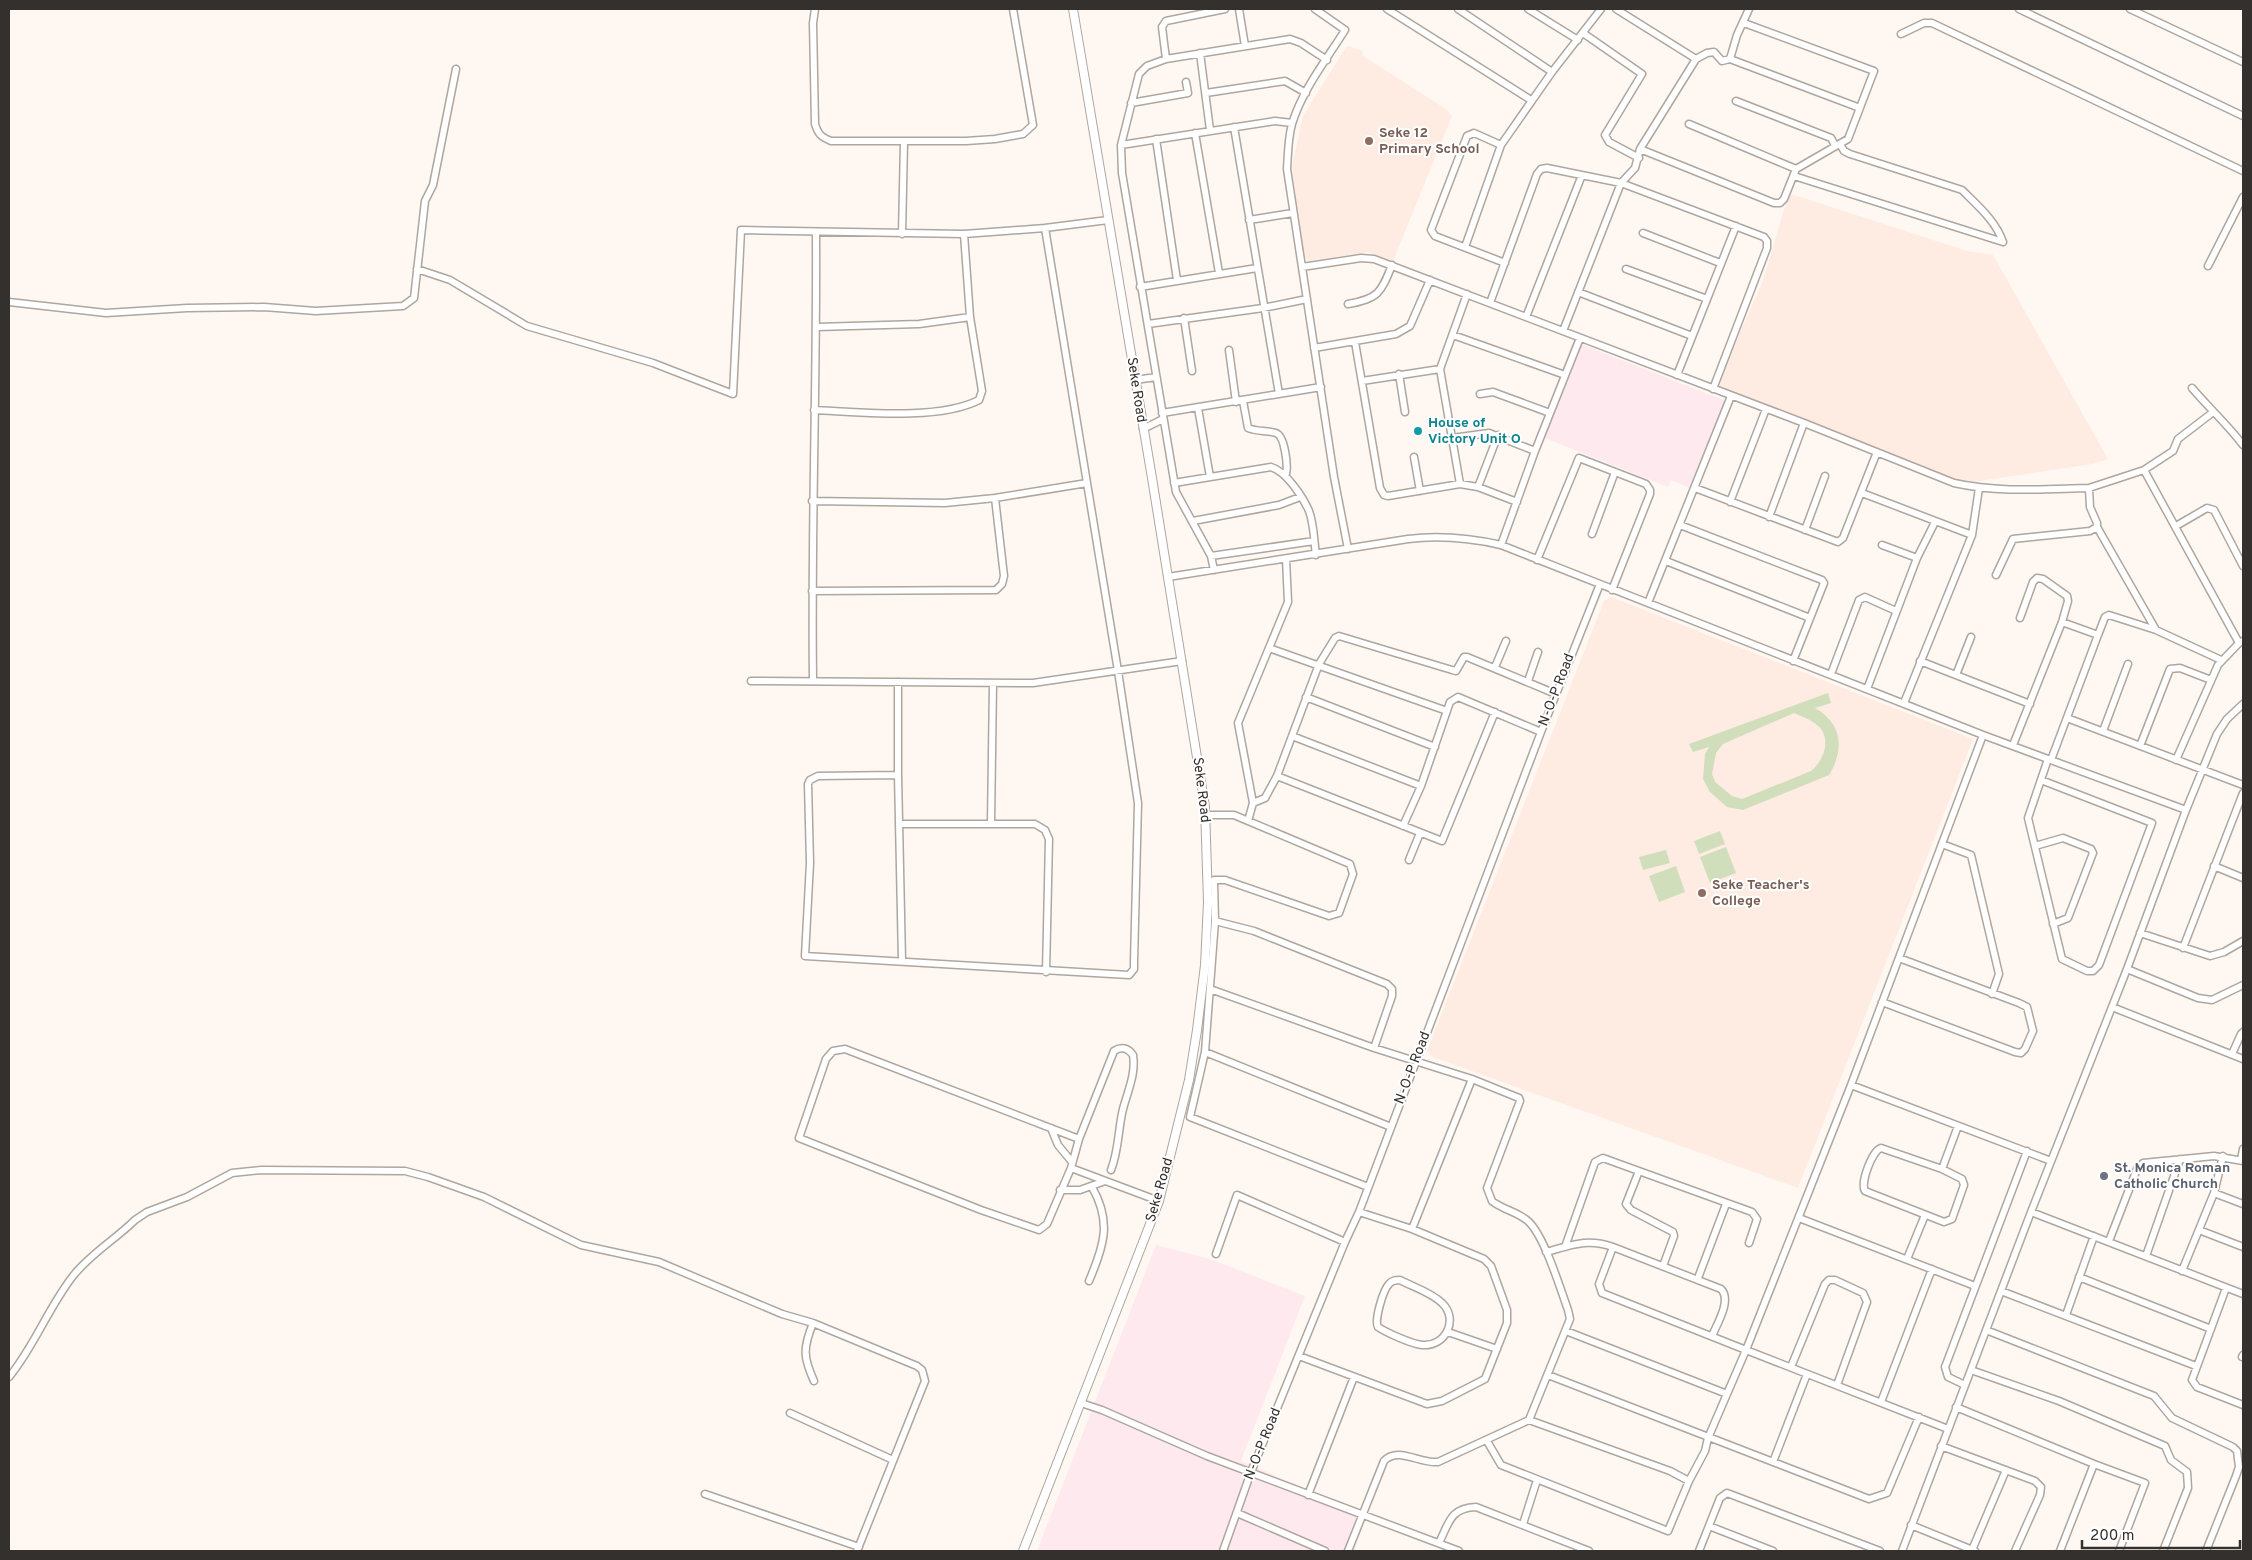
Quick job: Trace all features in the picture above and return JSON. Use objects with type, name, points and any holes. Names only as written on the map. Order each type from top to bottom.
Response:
[{"type":"main road","name":"Seke Road","points":[[1023,1551],[1159,1201],[1188,1080],[1197,1030],[1208,902],[1205,807],[1073,9]]},
{"type":"street","points":[[815,9],[813,24],[815,115],[818,133],[823,138],[831,141],[904,142],[995,139],[1023,134],[1032,128],[1013,9]]},
{"type":"street","points":[[1166,59],[1162,27],[1166,21],[1225,9]]},
{"type":"street","points":[[1240,9],[1245,46]]},
{"type":"street","points":[[1316,9],[1345,30],[1306,93],[1292,123],[1288,147],[1288,169],[1314,348],[1348,550]]},
{"type":"street","points":[[1387,9],[1531,100]]},
{"type":"street","points":[[1458,9],[1552,72]]},
{"type":"street","points":[[1528,9],[1578,40]]},
{"type":"street","points":[[1465,247],[1501,145],[1531,100],[1602,9]]},
{"type":"street","points":[[1616,9],[1696,60]]},
{"type":"street","points":[[1730,59],[1737,35],[1749,9]]},
{"type":"street","points":[[2019,9],[2243,116]]},
{"type":"street","points":[[2130,9],[2243,62]]},
{"type":"street","points":[[1640,148],[1774,202],[1780,202],[1784,199],[1795,172],[1837,144],[1848,139],[1874,71],[1744,23]]},
{"type":"street","points":[[1901,34],[1924,23],[1932,23],[2243,171]]},
{"type":"street","points":[[1583,33],[1641,72],[1641,78],[1605,136],[1609,142],[1640,158]]},
{"type":"street","points":[[1214,570],[1212,556],[1177,496],[1174,483],[1122,173],[1121,145],[1131,103],[1142,70],[1147,66],[1166,59],[1290,40],[1300,43],[1327,60]]},
{"type":"street","points":[[1563,331],[1621,184],[1635,168],[1640,158],[1640,148],[1696,60],[1707,52],[1714,52],[1722,61],[1730,59],[1860,108]]},
{"type":"street","points":[[1200,53],[1210,130]]},
{"type":"street","points":[[9,302],[106,313],[187,308],[264,307],[316,311],[403,306],[414,298],[425,202],[433,185],[456,69]]},
{"type":"street","points":[[1206,93],[1285,81],[1306,93]]},
{"type":"street","points":[[1131,103],[1188,93],[1186,82]]},
{"type":"street","points":[[1689,124],[1795,172],[2003,242],[1990,219],[1962,190],[1850,154],[1844,151],[1831,138],[1736,101]]},
{"type":"street","points":[[1121,145],[1275,121],[1292,123]]},
{"type":"street","points":[[1234,127],[1279,394]]},
{"type":"street","points":[[1195,133],[1219,273]]},
{"type":"street","points":[[1501,145],[1474,133],[1467,136],[1431,227],[1431,232],[1436,236],[1505,263]]},
{"type":"street","points":[[1156,139],[1177,280]]},
{"type":"street","points":[[902,234],[904,142]]},
{"type":"street","points":[[1490,303],[1539,171],[1548,168],[1621,184],[1736,226],[1764,237],[1768,244],[1713,389]]},
{"type":"street","points":[[1526,317],[1582,175]]},
{"type":"street","points":[[2208,266],[2243,198]]},
{"type":"street","points":[[1249,220],[1293,213]]},
{"type":"street","points":[[417,268],[450,280],[527,326],[654,363],[733,394],[741,230],[816,233],[964,234],[1045,228],[1108,220]]},
{"type":"street","points":[[1677,375],[1736,226]]},
{"type":"street","points":[[898,775],[818,776],[810,780],[808,784],[810,863],[805,956],[1125,977],[1129,975],[1134,969],[1138,803],[1045,228]]},
{"type":"street","points":[[813,680],[812,500],[817,327],[816,233]]},
{"type":"street","points":[[1643,233],[1720,263]]},
{"type":"street","points":[[814,410],[885,413],[929,412],[972,404],[979,400],[982,391],[970,316],[964,234]]},
{"type":"street","points":[[1302,268],[1368,258],[1392,265],[1804,423],[1954,483],[1980,488],[2089,488],[2144,470],[2173,451],[2178,439],[2212,412]]},
{"type":"street","points":[[1348,304],[1369,299],[1381,291],[1392,265]]},
{"type":"street","points":[[1140,287],[1257,268]]},
{"type":"street","points":[[1626,269],[1707,299]]},
{"type":"street","points":[[1314,348],[1396,334],[1410,326],[1430,280]]},
{"type":"street","points":[[1578,292],[1692,336]]},
{"type":"street","points":[[1460,484],[1440,370],[1467,294]]},
{"type":"street","points":[[1148,324],[1263,308],[1307,299]]},
{"type":"street","points":[[817,327],[919,324],[970,316]]},
{"type":"street","points":[[1184,318],[1192,371]]},
{"type":"street","points":[[1453,335],[1565,375]]},
{"type":"street","points":[[1501,545],[1535,451],[1580,338]]},
{"type":"street","points":[[1355,342],[1381,492],[1388,496],[1460,484],[1478,487],[1517,502]]},
{"type":"street","points":[[1229,350],[1239,401],[1248,428],[1277,433],[1281,437],[1287,468],[1286,474]]},
{"type":"street","points":[[1362,381],[1399,374],[1440,370]]},
{"type":"street","points":[[1399,374],[1405,412]]},
{"type":"street","points":[[1135,380],[1156,377]]},
{"type":"street","points":[[1143,430],[1163,416],[1198,408],[1321,387]]},
{"type":"street","points":[[2192,388],[2212,412],[2227,424],[2243,445]]},
{"type":"street","points":[[1480,394],[1493,392],[1550,413]]},
{"type":"street","points":[[1648,603],[1731,396]]},
{"type":"street","points":[[1198,408],[1210,477]]},
{"type":"street","points":[[1730,502],[1766,409]]},
{"type":"street","points":[[1769,517],[1804,423]]},
{"type":"street","points":[[1452,438],[1485,433],[1498,435],[1535,451]]},
{"type":"street","points":[[1478,487],[1498,435]]},
{"type":"street","points":[[1695,488],[1836,542],[1842,541],[1878,452]]},
{"type":"street","points":[[1414,457],[1420,491]]},
{"type":"street","points":[[1537,560],[1579,458],[1646,484],[1650,490],[1612,590]]},
{"type":"street","points":[[1174,483],[1271,466],[1286,474],[1309,511],[1316,555]]},
{"type":"street","points":[[2144,470],[2241,642],[2221,660],[2176,760]]},
{"type":"street","points":[[1592,534],[1614,472]]},
{"type":"street","points":[[1805,530],[1825,476]]},
{"type":"street","points":[[812,500],[945,504],[1087,483]]},
{"type":"street","points":[[1904,703],[1972,535],[1980,488]]},
{"type":"street","points":[[2089,488],[2090,507],[2097,527],[2156,630]]},
{"type":"street","points":[[1862,493],[1972,535]]},
{"type":"street","points":[[1193,521],[1279,505],[1300,497]]},
{"type":"street","points":[[812,592],[996,590],[1002,584],[1004,576],[995,498]]},
{"type":"street","points":[[2176,526],[2207,508],[2214,510],[2243,566]]},
{"type":"street","points":[[1867,689],[1917,558],[1935,522]]},
{"type":"street","points":[[1680,525],[1819,578],[1824,584],[1793,660]]},
{"type":"street","points":[[1996,575],[2013,539],[2090,531],[2097,527]]},
{"type":"street","points":[[1168,577],[1408,539],[1463,538],[1501,545],[1983,735],[2186,810]]},
{"type":"street","points":[[1212,556],[1314,541]]},
{"type":"street","points":[[1882,545],[1917,558]]},
{"type":"street","points":[[1248,821],[1253,803],[1238,723],[1288,602],[1286,559]]},
{"type":"street","points":[[1666,561],[1810,618]]},
{"type":"street","points":[[2013,745],[2062,622],[2068,601],[2067,596],[2043,578],[2037,578],[2033,582],[2020,618]]},
{"type":"street","name":"N-O-P Road","points":[[1223,1551],[1251,1472],[1359,1212],[1541,732],[1600,584]]},
{"type":"street","points":[[1831,674],[1859,600],[1865,598],[1896,611]]},
{"type":"street","points":[[2041,780],[2152,824],[2098,965],[2093,971],[2087,971],[2062,959],[2028,818],[2041,780],[2067,718],[2105,617],[2108,615],[2156,630],[2221,660]]},
{"type":"street","points":[[2062,622],[2098,635]]},
{"type":"street","points":[[1253,803],[1265,798],[1277,776],[1306,697],[1320,664],[1335,638],[1342,636],[1456,671],[1464,657],[1467,657],[1556,694]]},
{"type":"street","points":[[1956,675],[1971,637]]},
{"type":"street","points":[[1494,667],[1506,641]]},
{"type":"street","points":[[1269,648],[1320,664],[1447,711]]},
{"type":"street","points":[[1528,681],[1538,652]]},
{"type":"street","points":[[751,681],[813,680],[993,684],[1048,682],[1182,661]]},
{"type":"street","points":[[1920,661],[2030,704]]},
{"type":"street","points":[[2103,731],[2128,664]]},
{"type":"street","points":[[2140,746],[2170,669],[2180,668],[2211,680]]},
{"type":"street","points":[[898,682],[902,961]]},
{"type":"street","points":[[991,824],[993,684]]},
{"type":"street","points":[[1306,697],[1435,747]]},
{"type":"street","points":[[1403,826],[1435,747],[1450,702],[1458,697],[1541,732]]},
{"type":"street","points":[[1902,1551],[2031,1212],[2127,969],[2186,810],[2217,734],[2227,719],[2243,704]]},
{"type":"street","points":[[1277,776],[1442,841],[1495,712]]},
{"type":"street","points":[[2067,718],[2243,785]]},
{"type":"street","points":[[1487,1441],[1501,1465],[1668,1531],[1689,1481],[1705,1450],[1708,1438],[1799,1218],[1983,735]]},
{"type":"street","points":[[1292,736],[1420,786]]},
{"type":"street","points":[[2183,948],[2243,793]]},
{"type":"street","points":[[1211,814],[1234,815],[1350,864],[1353,874],[1339,913],[1329,916],[1224,880],[1214,880],[1215,920],[1205,1052],[1190,1117],[1368,1187]]},
{"type":"street","points":[[899,824],[1035,824],[1045,830],[1048,840],[1046,972]]},
{"type":"street","points":[[1409,860],[1420,833]]},
{"type":"street","points":[[2035,846],[2063,838],[2091,849],[2093,853],[2068,918],[2053,924]]},
{"type":"street","points":[[1942,844],[1971,855],[1999,974],[1992,994]]},
{"type":"street","points":[[2214,866],[2243,878]]},
{"type":"street","points":[[1215,920],[1254,931],[1387,984],[1392,989],[1392,996],[1374,1048]]},
{"type":"street","points":[[2140,933],[2210,956],[2224,952],[2243,941]]},
{"type":"street","points":[[1882,1002],[2015,1052],[2021,1053],[2025,1049],[2033,1031],[2026,1007],[2019,1003],[1899,958]]},
{"type":"street","points":[[2127,969],[2198,998],[2212,1000],[2243,985]]},
{"type":"street","points":[[1210,989],[1374,1048],[1472,1079],[1519,1098],[1520,1101],[1488,1188],[1492,1201],[1529,1222],[1546,1252],[1568,1310],[1570,1319],[1566,1330],[1529,1420],[1438,1462],[1424,1462],[1397,1454],[1388,1457],[1384,1461],[1348,1551]]},
{"type":"street","points":[[2112,1007],[2243,1059]]},
{"type":"street","points":[[2232,1054],[2243,1032]]},
{"type":"street","points":[[1079,1139],[845,1049],[833,1051],[826,1059],[799,1138],[981,1210],[1035,1229],[1045,1227],[1071,1165],[1079,1139],[1114,1051],[1118,1048],[1130,1051],[1133,1055],[1135,1067],[1122,1110],[1118,1145],[1111,1170]]},
{"type":"street","points":[[1205,1052],[1391,1127]]},
{"type":"street","points":[[1412,1229],[1472,1079]]},
{"type":"street","points":[[1851,1085],[2051,1161]]},
{"type":"street","points":[[1942,1169],[1958,1126]]},
{"type":"street","points":[[1051,1128],[1058,1145],[1071,1165],[1105,1181],[1159,1201]]},
{"type":"street","points":[[1881,1148],[1942,1169],[1960,1177],[1964,1182],[1952,1219],[1944,1222],[1865,1192],[1862,1186],[1874,1153],[1881,1148]]},
{"type":"street","points":[[2109,1242],[2140,1164],[2224,1156],[2242,1160],[2243,1149]]},
{"type":"street","points":[[1966,1385],[1948,1377],[1945,1367],[1974,1286],[2027,1152]]},
{"type":"street","points":[[2182,1271],[2214,1193],[2224,1156]]},
{"type":"street","points":[[1565,1247],[1595,1162],[1603,1158],[1752,1212],[1757,1217],[1749,1243]]},
{"type":"street","points":[[2146,1256],[2180,1159]]},
{"type":"street","points":[[9,1376],[20,1364],[57,1298],[73,1275],[135,1220],[147,1212],[187,1197],[224,1176],[261,1170],[392,1170],[416,1173],[484,1198],[581,1245],[659,1262],[782,1314],[813,1323],[917,1366],[922,1370],[924,1381],[858,1549],[705,1494]]},
{"type":"street","points":[[1639,1171],[1626,1204],[1631,1210],[1673,1232],[1674,1236],[1663,1266]]},
{"type":"street","points":[[1060,1190],[1080,1190],[1105,1181]]},
{"type":"street","points":[[1089,1281],[1099,1258],[1104,1227],[1104,1214],[1092,1187]]},
{"type":"street","points":[[2214,1193],[2243,1204]]},
{"type":"street","points":[[1216,1254],[1237,1195],[1345,1242]]},
{"type":"street","points":[[1698,1278],[1726,1204]]},
{"type":"street","points":[[1299,1356],[1420,1403],[1434,1404],[1485,1379],[1507,1323],[1508,1314],[1491,1266],[1480,1257],[1412,1229],[1359,1212]]},
{"type":"street","points":[[2031,1212],[2243,1294]]},
{"type":"street","points":[[1906,1259],[1925,1215]]},
{"type":"street","points":[[1799,1218],[1974,1286]]},
{"type":"street","points":[[2199,1230],[2243,1247]]},
{"type":"street","points":[[2066,1315],[2094,1236]]},
{"type":"street","points":[[1546,1252],[1597,1241],[1698,1278],[1721,1289],[1725,1296],[1724,1304],[1712,1336]]},
{"type":"street","points":[[1613,1247],[1599,1284],[1602,1293],[1948,1429]]},
{"type":"street","points":[[1881,1402],[1932,1269]]},
{"type":"street","points":[[2079,1277],[2211,1329]]},
{"type":"street","points":[[1400,1280],[1439,1300],[1449,1313],[1448,1332],[1436,1342],[1421,1345],[1378,1328],[1376,1318],[1388,1285],[1400,1280]]},
{"type":"street","points":[[1791,1367],[1825,1284],[1829,1280],[1835,1280],[1863,1293],[1867,1302],[1837,1385]]},
{"type":"street","points":[[2226,1288],[2192,1380],[2198,1387],[2243,1405]]},
{"type":"street","points":[[2001,1291],[2196,1366]]},
{"type":"street","points":[[813,1323],[805,1343],[804,1353],[814,1381]]},
{"type":"street","points":[[1566,1330],[1727,1394]]},
{"type":"street","points":[[1986,1330],[2154,1396],[2172,1418],[2233,1447],[2237,1451],[2239,1467],[2206,1551]]},
{"type":"street","points":[[1448,1332],[1497,1349]]},
{"type":"street","points":[[1971,1370],[2059,1402],[2165,1446],[2171,1460],[2187,1472],[2189,1481],[2163,1551]]},
{"type":"street","points":[[1773,1462],[1807,1374]]},
{"type":"street","points":[[1548,1375],[1867,1499],[1887,1493],[1918,1417]]},
{"type":"street","points":[[1308,1495],[1354,1377]]},
{"type":"street","points":[[1081,1403],[1102,1410],[1207,1456],[1459,1551]]},
{"type":"street","points":[[1956,1406],[2145,1484],[2119,1551]]},
{"type":"street","points":[[790,1413],[893,1460]]},
{"type":"street","points":[[1529,1420],[1670,1471],[1689,1481]]},
{"type":"street","points":[[1941,1446],[2035,1481],[2041,1490],[2015,1551]]},
{"type":"street","points":[[2060,1551],[2094,1464]]},
{"type":"street","points":[[1912,1525],[1963,1550],[1973,1551],[2006,1470]]},
{"type":"street","points":[[1523,1524],[1537,1480]]},
{"type":"street","points":[[1699,1551],[1720,1498],[1727,1493],[1880,1551]]},
{"type":"street","points":[[1439,1544],[1453,1514],[1464,1507],[1476,1506],[1589,1551]]},
{"type":"street","points":[[1237,1513],[1325,1551]]},
{"type":"street","points":[[1709,1526],[1773,1551]]},
{"type":"shaded area","name":"Seke 12 Primary School","points":[[1347,46],[1362,51],[1363,56],[1446,109],[1452,116],[1393,261],[1368,252],[1308,261],[1303,251],[1292,167],[1303,116]]},
{"type":"shaded area","points":[[1791,194],[1967,251],[1993,255],[2108,459],[2092,464],[1960,484],[1714,391],[1763,281],[1784,210]]},
{"type":"shaded area","points":[[1573,341],[1726,401],[1692,489],[1671,480],[1668,487],[1537,435]]},
{"type":"shaded area","name":"Seke Teacher's College","points":[[1611,597],[1973,739],[1798,1188],[1433,1057],[1427,1051],[1604,601]]},
{"type":"shaded area","points":[[1156,1245],[1210,1259],[1305,1296],[1241,1461],[1367,1515],[1354,1551],[1037,1551]]},
{"type":"green space","points":[[1828,693],[1831,703],[1815,708],[1831,721],[1836,729],[1839,746],[1829,775],[1743,810],[1727,807],[1710,792],[1703,779],[1705,754],[1709,747],[1693,752],[1689,744]],"holes":[[[1794,713],[1816,724],[1824,734],[1824,752],[1819,763],[1811,771],[1742,799],[1732,796],[1715,782],[1712,774],[1716,753],[1723,744]]]},
{"type":"green space","points":[[1720,831],[1725,844],[1699,854],[1694,841]]},
{"type":"green space","points":[[1726,847],[1736,873],[1710,883],[1700,857]]},
{"type":"green space","points":[[1666,850],[1670,863],[1643,870],[1639,857]]},
{"type":"green space","points":[[1676,866],[1685,892],[1659,902],[1649,876]]},
{"type":"place","name":"Seke 12 Primary School","points":[[1369,141]]},
{"type":"place","name":"House of Victory Unit O","points":[[1418,431]]},
{"type":"place","name":"Seke Teacher's College","points":[[1702,893]]},
{"type":"place","name":"St. Monica Roman Catholic Church","points":[[2104,1176]]}]
